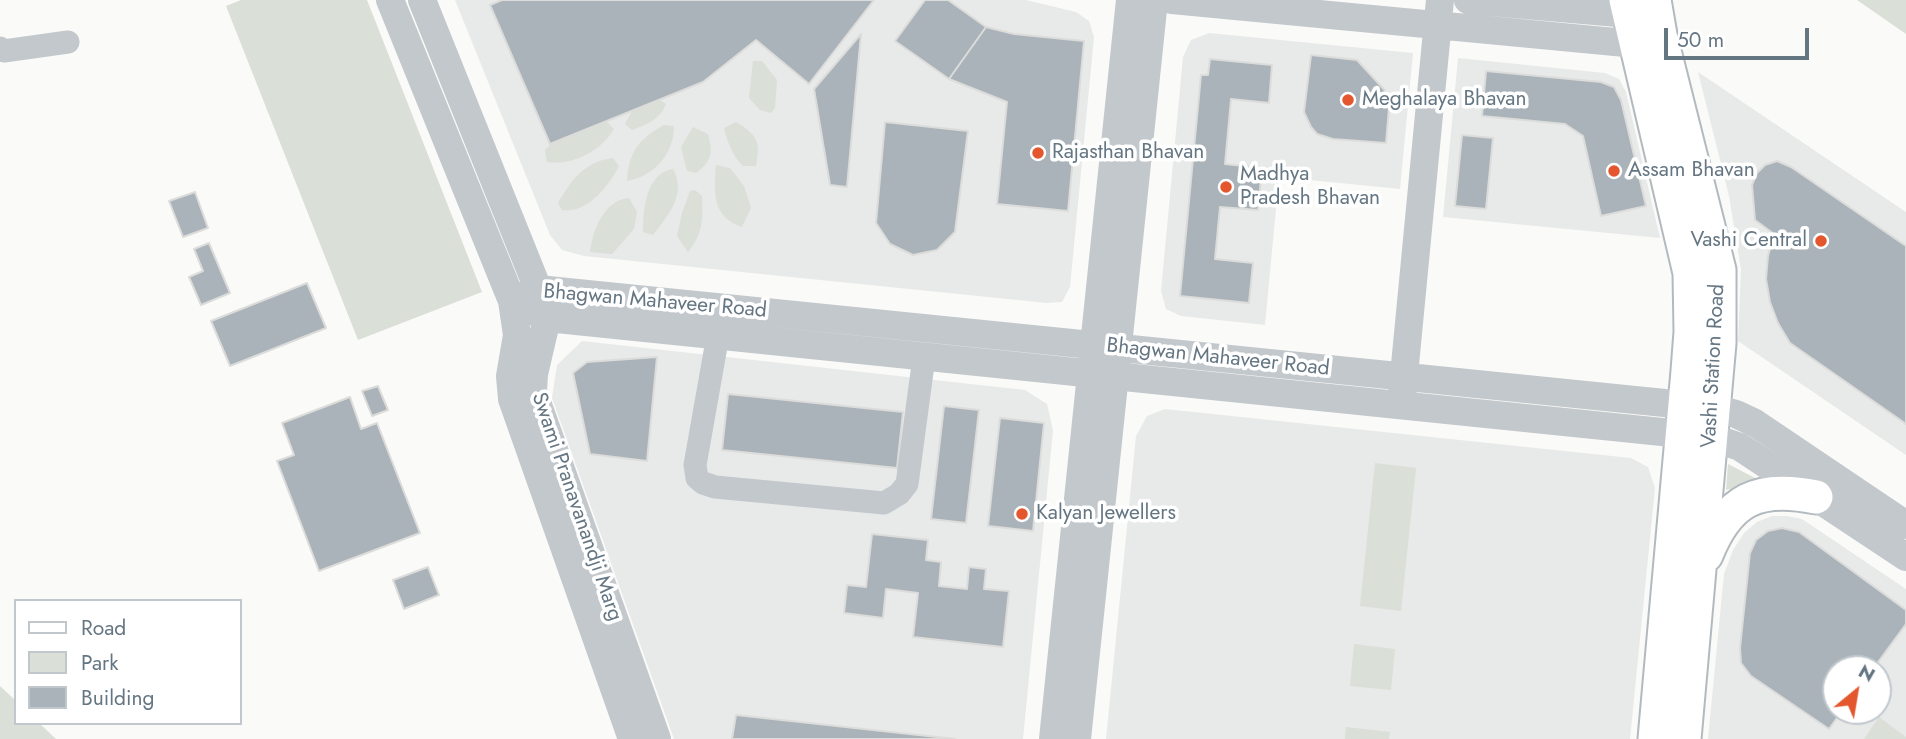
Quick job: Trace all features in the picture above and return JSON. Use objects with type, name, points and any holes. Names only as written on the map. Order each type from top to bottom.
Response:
[{"type":"main road","name":"Vashi Station Road","points":[[1636,14],[1660,35],[1681,172]]},
{"type":"main road","name":"Vashi Station Road","points":[[1636,14],[1681,172],[1719,270],[1720,344],[1698,421],[1655,739]]},
{"type":"main road","name":"Vashi Station Road","points":[[1684,739],[1699,572],[1698,421]]},
{"type":"main road","points":[[1699,572],[1722,522],[1736,508],[1751,499],[1772,492],[1793,492],[1816,497]]},
{"type":"street","name":"Swami Pranavanandji Marg","points":[[390,0],[512,302],[517,335],[510,376],[512,399],[632,739]]},
{"type":"street","points":[[422,0],[538,289],[547,318]]},
{"type":"street","points":[[1053,739],[1089,503],[1103,375],[1130,0]]},
{"type":"street","points":[[1106,346],[1154,0]]},
{"type":"street","points":[[1172,0],[1439,12],[1636,14]]},
{"type":"street","points":[[1468,0],[1636,14]]},
{"type":"street","points":[[1402,405],[1439,12]]},
{"type":"street","points":[[0,48],[5,51],[68,43]]},
{"type":"street","name":"Bhagwan Mahaveer Road","points":[[512,302],[538,289],[1404,376],[1698,421],[1906,557]]},
{"type":"street","name":"Bhagwan Mahaveer Road","points":[[512,302],[547,318],[1402,405],[1698,421],[1735,414],[1755,423],[1906,525]]},
{"type":"street","name":"Swami Pranavanandji Marg","points":[[547,318],[534,374],[533,391],[657,739]]},
{"type":"street","points":[[718,335],[695,465],[697,478],[715,487],[884,503],[891,500],[907,484],[924,357]]},
{"type":"street","points":[[1077,739],[1089,503]]},
{"type":"shaded area","points":[[455,0],[1026,0],[1076,12],[1089,21],[1094,37],[1070,287],[1062,302],[1047,303],[584,256],[562,250],[550,235]]},
{"type":"shaded area","points":[[1209,33],[1413,53],[1400,189],[1279,177],[1265,325],[1181,316],[1166,309],[1161,291],[1183,57],[1191,40]]},
{"type":"shaded area","points":[[1458,58],[1605,73],[1619,79],[1626,92],[1660,238],[1443,217]]},
{"type":"shaded area","name":"Vashi Central","points":[[1698,72],[1906,212],[1906,455],[1738,341],[1741,270],[1729,196]]},
{"type":"shaded area","points":[[582,341],[1025,390],[1047,404],[1053,430],[1023,739],[674,739],[552,398],[557,365]]},
{"type":"shaded area","points":[[1165,409],[1631,458],[1648,467],[1655,488],[1630,739],[1106,739],[1136,436],[1147,416]]},
{"type":"shaded area","points":[[1772,516],[1802,519],[1906,589],[1906,739],[1708,739],[1724,574],[1733,550],[1744,533],[1757,522]]},
{"type":"green space","points":[[241,0],[367,0],[482,292],[358,340],[226,6]]},
{"type":"green space","points":[[1857,0],[1906,0],[1906,34]]},
{"type":"green space","points":[[753,61],[762,61],[777,80],[775,108],[771,113],[760,110],[749,98]]},
{"type":"green space","points":[[654,97],[666,104],[660,114],[632,130],[625,124],[636,104]]},
{"type":"green space","points":[[606,121],[614,129],[594,150],[566,162],[547,162],[545,150],[559,136]]},
{"type":"green space","points":[[736,122],[756,140],[756,166],[743,166],[731,148],[724,128]]},
{"type":"green space","points":[[664,125],[674,126],[667,154],[654,169],[627,181],[630,162],[637,147],[648,135]]},
{"type":"green space","points":[[693,127],[708,134],[710,146],[708,160],[696,173],[687,171],[681,147]]},
{"type":"green space","points":[[613,158],[619,166],[596,197],[580,208],[562,210],[558,203],[580,173],[594,163]]},
{"type":"green space","points":[[716,165],[730,168],[744,186],[751,208],[742,227],[725,217],[717,203]]},
{"type":"green space","points":[[673,169],[678,187],[674,204],[653,235],[643,232],[645,203],[652,185],[657,177]]},
{"type":"green space","points":[[695,190],[702,196],[702,219],[697,239],[688,252],[677,236],[690,191]]},
{"type":"green space","points":[[629,198],[637,212],[634,229],[612,254],[590,252],[597,226],[606,210],[620,200]]},
{"type":"green space","points":[[1375,463],[1416,468],[1401,611],[1360,606]]},
{"type":"green space","points":[[1728,464],[1761,481],[1726,490]]},
{"type":"green space","points":[[1354,644],[1395,649],[1391,690],[1350,686]]},
{"type":"green space","points":[[0,686],[14,699],[14,725],[41,725],[56,739],[0,739]]},
{"type":"green space","points":[[1874,725],[1890,725],[1906,737],[1906,739],[1864,739]]},
{"type":"green space","points":[[1346,727],[1390,732],[1389,739],[1345,739]]},
{"type":"building","points":[[502,0],[874,0],[809,84],[756,40],[703,82],[550,144],[490,5]]},
{"type":"building","points":[[925,0],[948,0],[986,27],[949,79],[895,41]]},
{"type":"building","name":"Rajasthan Bhavan","points":[[986,27],[1014,34],[1084,41],[1068,211],[997,204],[1007,102],[949,79]]},
{"type":"building","points":[[861,34],[847,187],[830,185],[814,89]]},
{"type":"building","name":"Meghalaya Bhavan","points":[[1311,55],[1357,60],[1390,96],[1386,143],[1333,139],[1317,134],[1311,127],[1304,112]]},
{"type":"building","name":"Madhya Pradesh Bhavan","points":[[1210,59],[1272,65],[1269,103],[1231,99],[1225,164],[1262,168],[1258,210],[1220,207],[1215,259],[1253,263],[1249,303],[1180,296],[1201,75],[1208,75]]},
{"type":"building","name":"Assam Bhavan","points":[[1486,71],[1601,82],[1614,87],[1621,100],[1646,206],[1601,216],[1583,136],[1565,124],[1482,116]]},
{"type":"building","points":[[885,122],[968,131],[955,232],[937,250],[913,255],[890,244],[876,223]]},
{"type":"building","points":[[1462,135],[1493,138],[1486,209],[1455,206]]},
{"type":"building","points":[[1777,161],[1791,167],[1906,246],[1906,424],[1790,343],[1778,323],[1770,302],[1766,279],[1774,234],[1755,220],[1752,185],[1757,173],[1765,165]]},
{"type":"building","points":[[195,192],[208,228],[183,237],[169,201]]},
{"type":"building","points":[[209,243],[230,293],[201,305],[189,277],[203,271],[194,249]]},
{"type":"building","points":[[307,283],[326,328],[230,366],[211,321]]},
{"type":"building","points":[[657,357],[647,461],[590,454],[573,373],[587,362]]},
{"type":"building","points":[[378,386],[388,410],[372,416],[362,391]]},
{"type":"building","points":[[728,394],[903,412],[897,468],[722,450]]},
{"type":"building","points":[[350,397],[361,429],[377,423],[420,533],[319,571],[277,461],[294,455],[282,423]]},
{"type":"building","points":[[944,406],[979,410],[966,523],[931,519]]},
{"type":"building","points":[[1000,418],[1044,423],[1033,531],[988,526]]},
{"type":"building","points":[[1782,528],[1799,532],[1906,610],[1906,624],[1883,655],[1822,655],[1822,724],[1751,676],[1741,663],[1740,648],[1750,553],[1756,540],[1768,531]]},
{"type":"building","points":[[872,534],[928,540],[926,560],[941,562],[939,586],[967,589],[969,567],[986,569],[984,589],[1009,591],[1003,647],[913,637],[918,593],[886,589],[883,618],[844,613],[847,585],[866,587]]},
{"type":"building","points":[[428,567],[439,595],[404,609],[393,580]]},
{"type":"building","points":[[736,715],[955,739],[732,739]]},
{"type":"place","name":"Meghalaya Bhavan","points":[[1348,100]]},
{"type":"place","name":"Rajasthan Bhavan","points":[[1038,153]]},
{"type":"place","name":"Assam Bhavan","points":[[1614,171]]},
{"type":"place","name":"Madhya Pradesh Bhavan","points":[[1226,187]]},
{"type":"place","name":"Vashi Central","points":[[1821,241]]},
{"type":"place","name":"Kalyan Jewellers","points":[[1022,514]]}]
